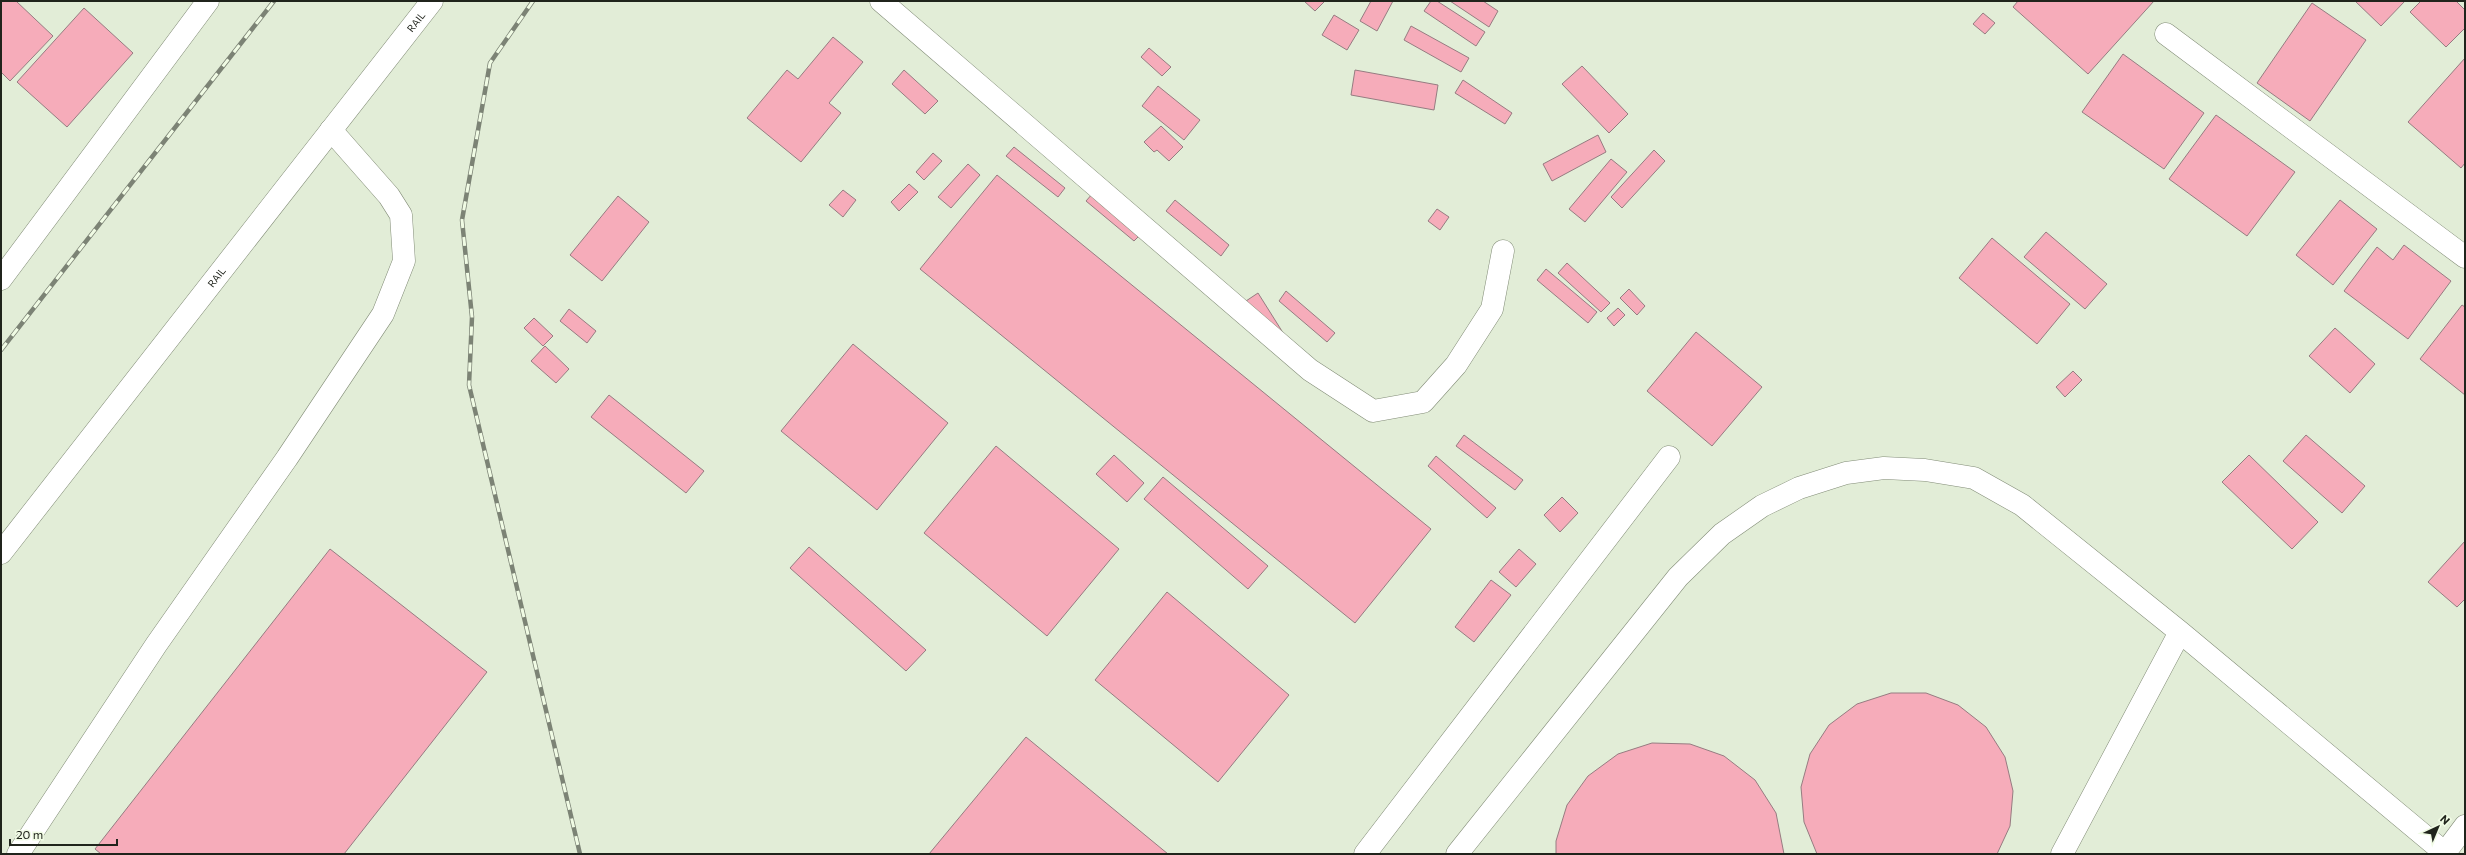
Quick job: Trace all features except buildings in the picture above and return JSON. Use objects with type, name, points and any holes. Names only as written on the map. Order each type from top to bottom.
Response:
[{"type":"street","points":[[1,279],[208,1]]},
{"type":"street","name":"RAIL","points":[[1,553],[432,1]]},
{"type":"street","points":[[881,1],[1310,370],[1373,412],[1423,402],[1456,365],[1492,309],[1503,251]]},
{"type":"street","points":[[2166,34],[2465,257]]},
{"type":"street","points":[[18,854],[156,644],[287,458],[383,314],[404,261],[401,216],[389,196],[331,130]]},
{"type":"street","points":[[1366,854],[1669,457]]},
{"type":"street","points":[[1457,854],[1678,577],[1722,534],[1762,506],[1799,488],[1846,473],[1884,468],[1925,470],[1974,478],[2022,505],[2180,632],[2444,854],[2465,826]]},
{"type":"street","points":[[2062,854],[2180,632]]},
{"type":"railway","points":[[1,350],[274,1]]},
{"type":"railway","points":[[533,1],[490,63],[462,220],[472,317],[469,385],[580,854]]}]
